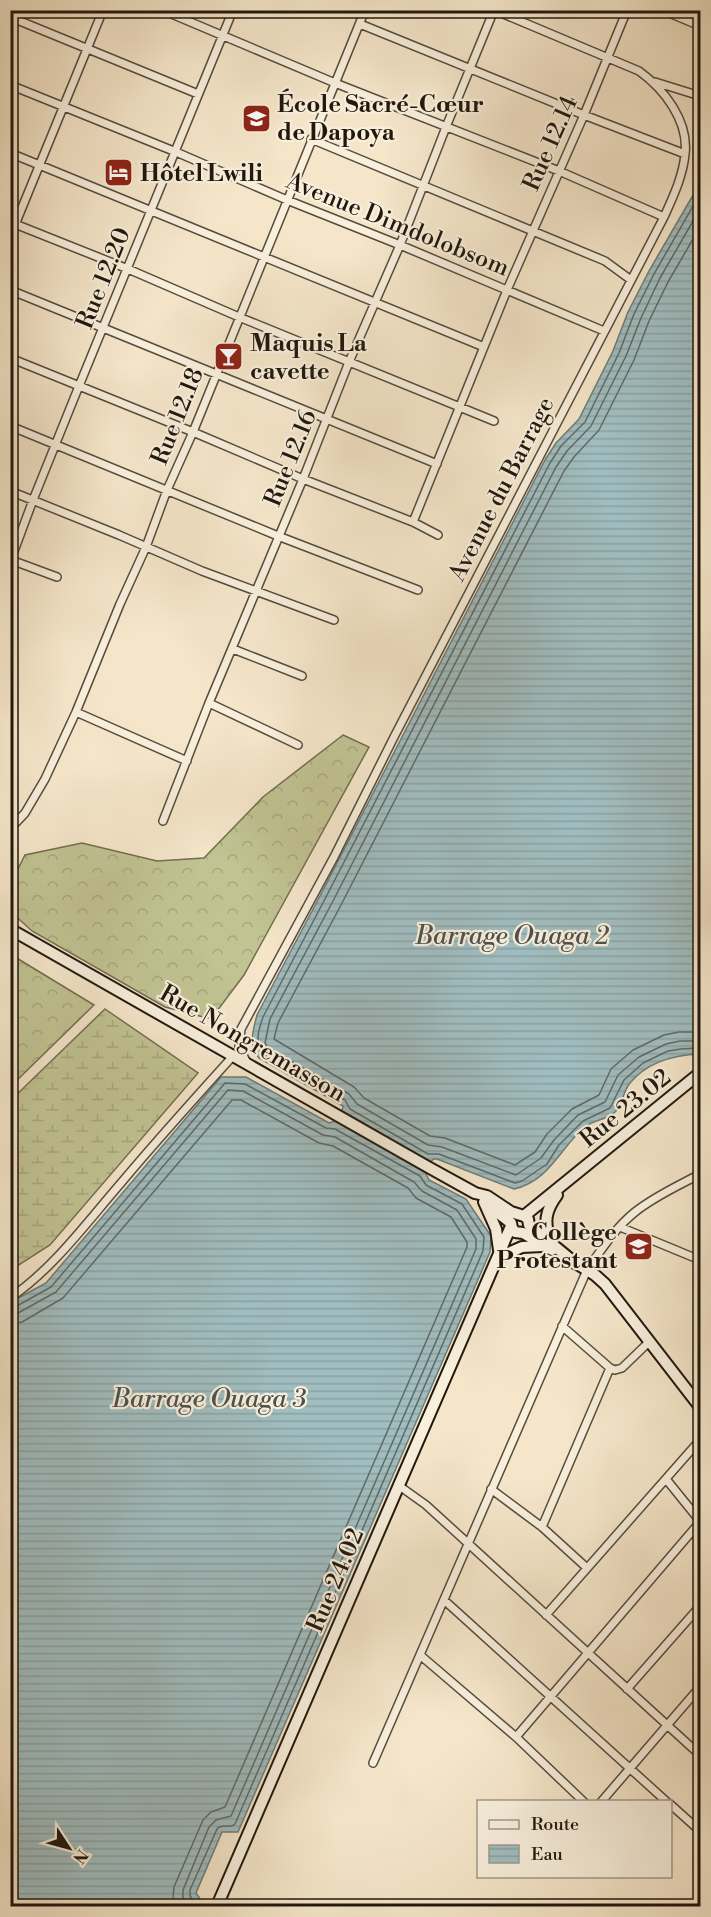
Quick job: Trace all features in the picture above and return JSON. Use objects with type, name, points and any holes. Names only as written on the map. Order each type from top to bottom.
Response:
[{"type":"street","points":[[10,237],[13,223],[40,165],[103,10]]},
{"type":"street","points":[[162,10],[335,83],[559,171],[664,217]]},
{"type":"street","name":"Rue 12.20","points":[[11,561],[33,500],[233,10]]},
{"type":"street","name":"Rue 12.18","points":[[10,829],[33,802],[76,712],[146,547],[167,490],[193,432],[215,373],[365,10]]},
{"type":"street","name":"Avenue du Barrage","points":[[249,1066],[241,1055],[239,1047],[241,1029],[334,857],[394,736],[664,217],[677,188],[685,154],[683,132],[666,96],[639,71],[494,10]]},
{"type":"street","name":"Rue 12.16","points":[[163,821],[208,704],[233,649],[374,302],[400,245],[494,10]]},
{"type":"street","name":"Rue 12.14","points":[[413,522],[507,290],[584,115],[627,10]]},
{"type":"street","points":[[662,10],[700,26]]},
{"type":"street","points":[[10,17],[198,94]]},
{"type":"street","points":[[360,24],[685,154]]},
{"type":"street","points":[[652,81],[700,96]]},
{"type":"street","name":"Avenue Dimdolobsom","points":[[10,85],[604,331]]},
{"type":"street","points":[[311,139],[605,261],[631,280]]},
{"type":"street","points":[[10,153],[484,347]]},
{"type":"street","points":[[13,223],[494,421]]},
{"type":"street","points":[[10,290],[437,464]]},
{"type":"street","points":[[10,358],[413,522],[438,535]]},
{"type":"street","points":[[10,426],[278,536],[418,590]]},
{"type":"street","points":[[10,491],[202,571],[334,620]]},
{"type":"street","points":[[11,561],[57,577]]},
{"type":"street","points":[[233,649],[302,676]]},
{"type":"street","points":[[208,704],[297,745]]},
{"type":"street","points":[[76,712],[186,761]]},
{"type":"street","name":"Rue Nongremasson","points":[[10,928],[249,1066],[487,1197],[605,1284],[700,1407]]},
{"type":"street","points":[[10,1298],[48,1266],[69,1244],[154,1143],[232,1056]]},
{"type":"street","name":"Rue 23.02","points":[[521,1224],[576,1175],[700,1073]]},
{"type":"street","points":[[373,1763],[587,1270],[625,1221],[647,1203],[700,1174]]},
{"type":"street","name":"Rue 23.02","points":[[521,1224],[576,1175]]},
{"type":"street","name":"Rue Nongremasson","points":[[476,1192],[484,1202],[521,1224]]},
{"type":"street","points":[[484,1202],[496,1229],[500,1255],[522,1247],[548,1244],[545,1219],[556,1195]]},
{"type":"street","name":"Rue 24.02","points":[[221,1905],[491,1270],[521,1224]]},
{"type":"street","points":[[620,1227],[700,1260]]},
{"type":"street","points":[[562,1326],[610,1368],[617,1370],[650,1341]]},
{"type":"street","points":[[542,1527],[610,1368]]},
{"type":"street","points":[[546,1615],[700,1440]]},
{"type":"street","points":[[516,1737],[700,1522],[666,1479]]},
{"type":"street","points":[[399,1485],[426,1505],[700,1755]]},
{"type":"street","points":[[491,1489],[542,1527],[587,1568]]},
{"type":"street","points":[[444,1600],[666,1800]]},
{"type":"street","points":[[627,1689],[700,1606]]},
{"type":"street","points":[[420,1655],[516,1737],[582,1800]]},
{"type":"street","points":[[603,1800],[700,1687]]},
{"type":"street","points":[[672,1806],[700,1831]]},
{"type":"green space","points":[[343,735],[369,747],[244,975],[211,1019],[165,1007],[32,931],[11,912],[11,883],[25,855],[82,843],[157,861],[204,858],[263,797]]},
{"type":"green space","points":[[10,954],[94,1005],[11,1086],[10,1086]]},
{"type":"green space","points":[[105,1009],[198,1073],[50,1245],[11,1270],[11,1100]]},
{"type":"water","name":"Barrage Ouaga 2","points":[[700,183],[700,1054],[671,1058],[645,1069],[628,1086],[615,1112],[586,1126],[537,1179],[514,1189],[437,1159],[430,1162],[342,1111],[343,1106],[259,1058],[253,1048],[253,1032],[257,1015],[545,460],[556,443],[579,419],[649,271]]},
{"type":"water","name":"Barrage Ouaga 3","points":[[221,1077],[246,1077],[329,1123],[335,1121],[425,1172],[429,1180],[466,1199],[491,1236],[490,1252],[238,1832],[222,1832],[196,1893],[203,1903],[202,1906],[11,1906],[11,1302],[46,1283]]},
{"type":"waterway","points":[[418,1906],[424,1904],[441,1906]]},
{"type":"place","name":"École Sacré-Cœur de Dapoya","points":[[256,118]]},
{"type":"place","name":"Hôtel Lwili","points":[[119,173]]},
{"type":"place","name":"Maquis La cavette","points":[[229,357]]},
{"type":"place","name":"Collège Protestant","points":[[638,1246]]}]
